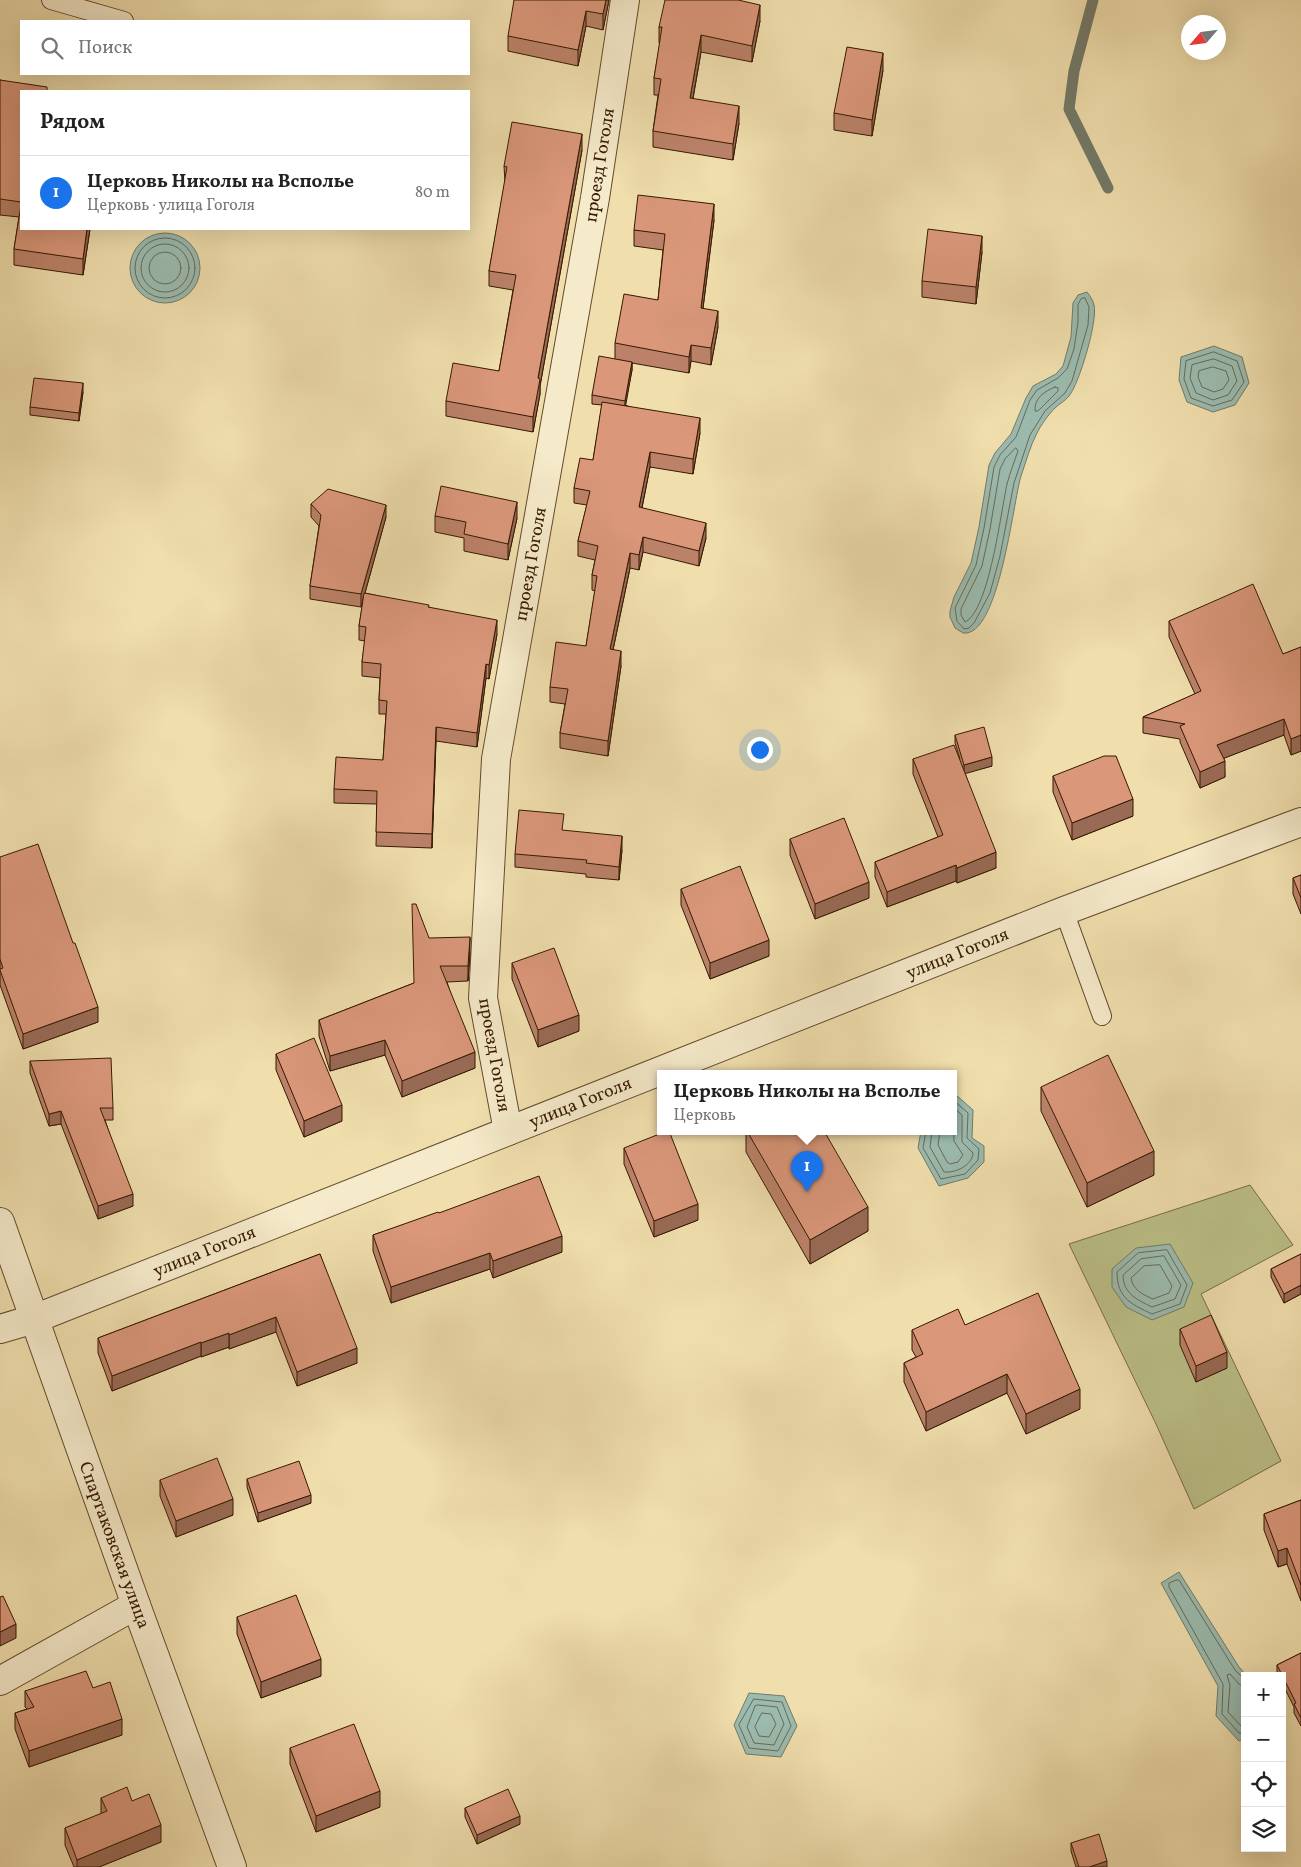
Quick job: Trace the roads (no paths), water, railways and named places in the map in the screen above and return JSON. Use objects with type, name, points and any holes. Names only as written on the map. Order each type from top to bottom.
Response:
[{"type":"street","name":"проезд Гоголя","points":[[508,1131],[483,998],[496,759],[595,198],[625,0]]},
{"type":"street","name":"улица Гоголя","points":[[662,1070],[1064,911],[1301,822]]},
{"type":"street","name":"улица Гоголя","points":[[0,1329],[34,1318],[657,1072]]},
{"type":"street","name":"Спартаковская улица","points":[[0,1222],[232,1867]]},
{"type":"street","points":[[0,1681],[136,1604]]},
{"type":"lane","points":[[51,0],[121,20]]},
{"type":"lane","points":[[1064,911],[1102,1016]]},
{"type":"water","points":[[165,233],[178,236],[190,243],[197,255],[200,268],[197,281],[190,293],[178,300],[165,303],[152,300],[140,293],[133,281],[130,268],[133,255],[140,243],[152,236]]},
{"type":"water","points":[[1087,292],[1094,303],[1093,324],[1078,379],[1069,396],[1055,408],[1041,427],[1030,449],[1021,476],[1009,538],[995,592],[986,614],[976,629],[963,633],[955,628],[950,617],[950,611],[954,597],[971,563],[989,465],[995,453],[1011,434],[1033,386],[1056,374],[1063,366],[1071,337],[1073,303],[1078,295]]},
{"type":"water","points":[[1214,346],[1242,357],[1249,383],[1235,405],[1213,412],[1187,402],[1179,380],[1181,357]]},
{"type":"water","points":[[957,1096],[973,1110],[972,1138],[984,1146],[984,1162],[968,1178],[939,1186],[918,1148],[920,1135],[957,1135]]},
{"type":"water","points":[[1170,1244],[1193,1283],[1184,1307],[1152,1320],[1126,1307],[1112,1287],[1112,1269],[1136,1248]]},
{"type":"water","points":[[1179,1572],[1243,1672],[1241,1672],[1241,1740],[1239,1741],[1216,1716],[1218,1686],[1161,1583]]},
{"type":"water","points":[[749,1693],[784,1696],[797,1726],[781,1757],[746,1754],[734,1725]]},
{"type":"waterway","points":[[1093,0],[1074,71],[1069,109],[1108,188]]},
{"type":"place","name":"Церковь Николы на Всполье","points":[[807,1192]]}]
